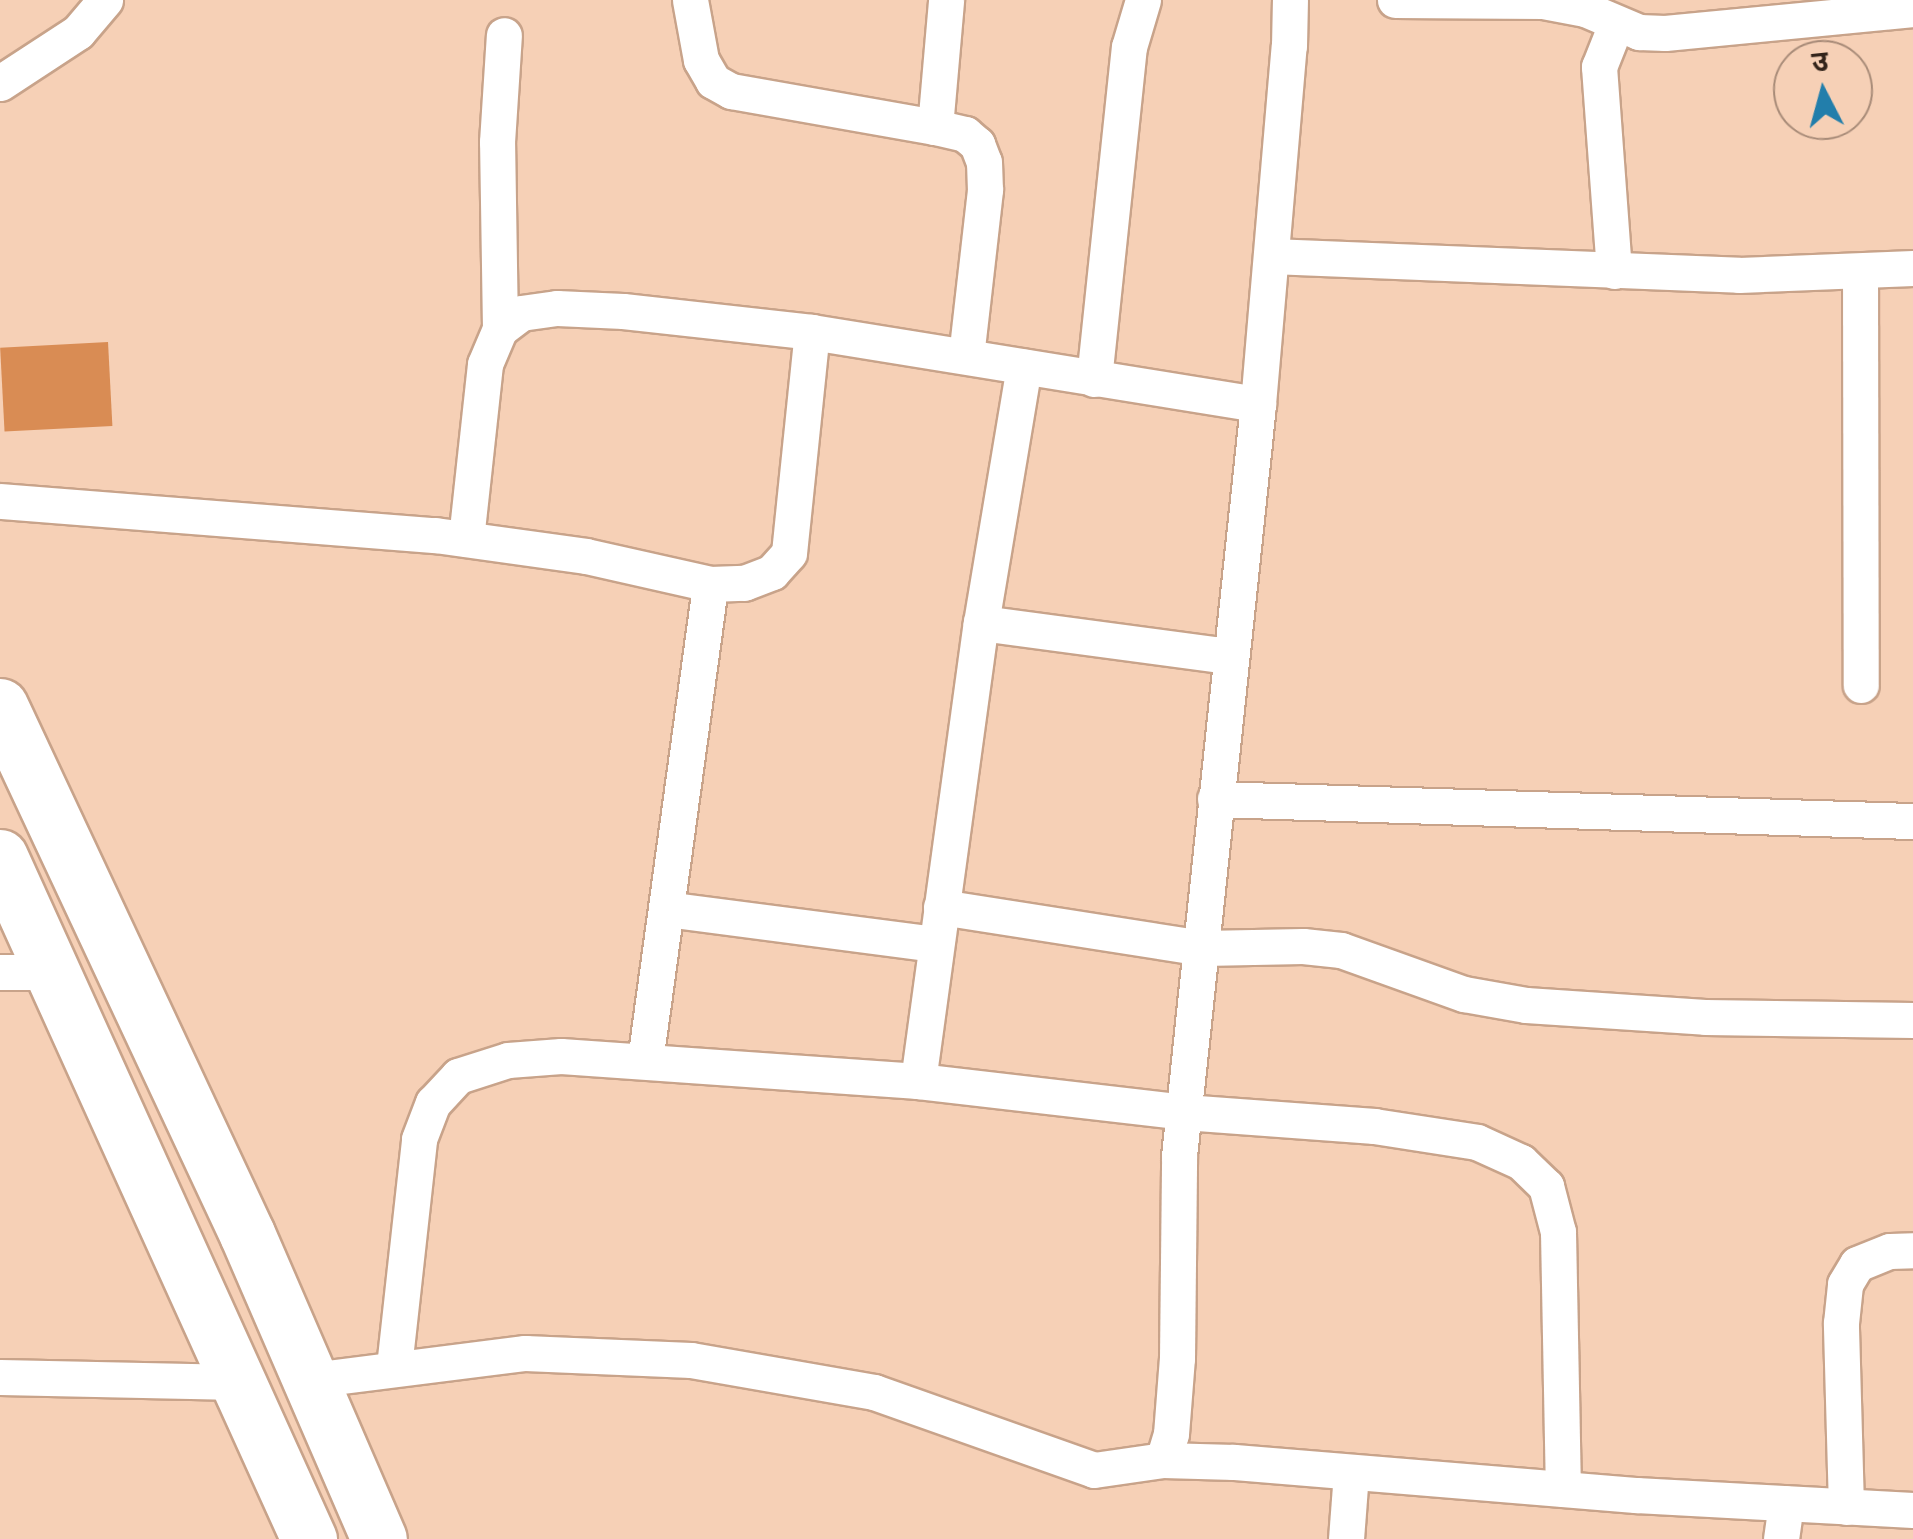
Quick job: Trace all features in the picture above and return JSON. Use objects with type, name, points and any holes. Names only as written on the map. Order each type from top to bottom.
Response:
[{"type":"highway","points":[[0,706],[247,1234],[379,1539]]},
{"type":"highway","points":[[0,857],[25,972],[238,1382],[309,1539]]},
{"type":"street","points":[[0,83],[78,32],[105,0]]},
{"type":"street","points":[[690,0],[701,60],[714,80],[731,91],[936,127],[965,134],[978,144],[984,162],[985,190],[966,356]]},
{"type":"street","points":[[936,127],[946,0]]},
{"type":"street","points":[[1094,378],[1130,47],[1143,0]]},
{"type":"street","points":[[1163,1460],[1175,1400],[1175,1235],[1184,1112],[1258,404],[1290,0]]},
{"type":"street","points":[[1395,0],[1543,1],[1585,9],[1616,24],[1665,34],[1913,8]]},
{"type":"street","points":[[1614,271],[1600,68],[1616,24]]},
{"type":"street","points":[[466,540],[485,364],[500,329],[497,142],[504,35]]},
{"type":"street","points":[[1271,256],[1739,275],[1913,268]]},
{"type":"street","points":[[1860,271],[1861,684]]},
{"type":"street","points":[[500,329],[522,313],[557,308],[812,332],[1258,404]]},
{"type":"street","points":[[0,501],[293,520],[586,556],[710,584],[744,583],[772,572],[789,554],[812,332]]},
{"type":"street","points":[[918,1081],[981,622],[1024,367]]},
{"type":"street","points":[[645,1061],[710,584]]},
{"type":"street","points":[[981,622],[1229,656]]},
{"type":"street","points":[[1215,799],[1913,821]]},
{"type":"street","points":[[941,907],[1204,948],[1303,946],[1342,950],[1464,994],[1526,1005],[1705,1017],[1913,1020]]},
{"type":"street","points":[[666,909],[936,944]]},
{"type":"street","points":[[394,1367],[419,1139],[433,1103],[458,1076],[508,1060],[561,1056],[918,1081],[1184,1112],[1374,1126],[1478,1142],[1521,1162],[1546,1186],[1558,1232],[1563,1489]]},
{"type":"street","points":[[1846,1507],[1840,1324],[1845,1284],[1857,1264],[1890,1251],[1913,1250]]},
{"type":"street","points":[[311,1380],[525,1353],[691,1360],[874,1392],[1094,1470],[1163,1460],[1913,1510]]},
{"type":"street","points":[[0,1376],[238,1382]]},
{"type":"street","points":[[1346,1539],[1352,1472]]},
{"type":"street","points":[[1782,1539],[1786,1504]]},
{"type":"building","points":[[108,342],[112,426],[5,432],[0,348]]}]
